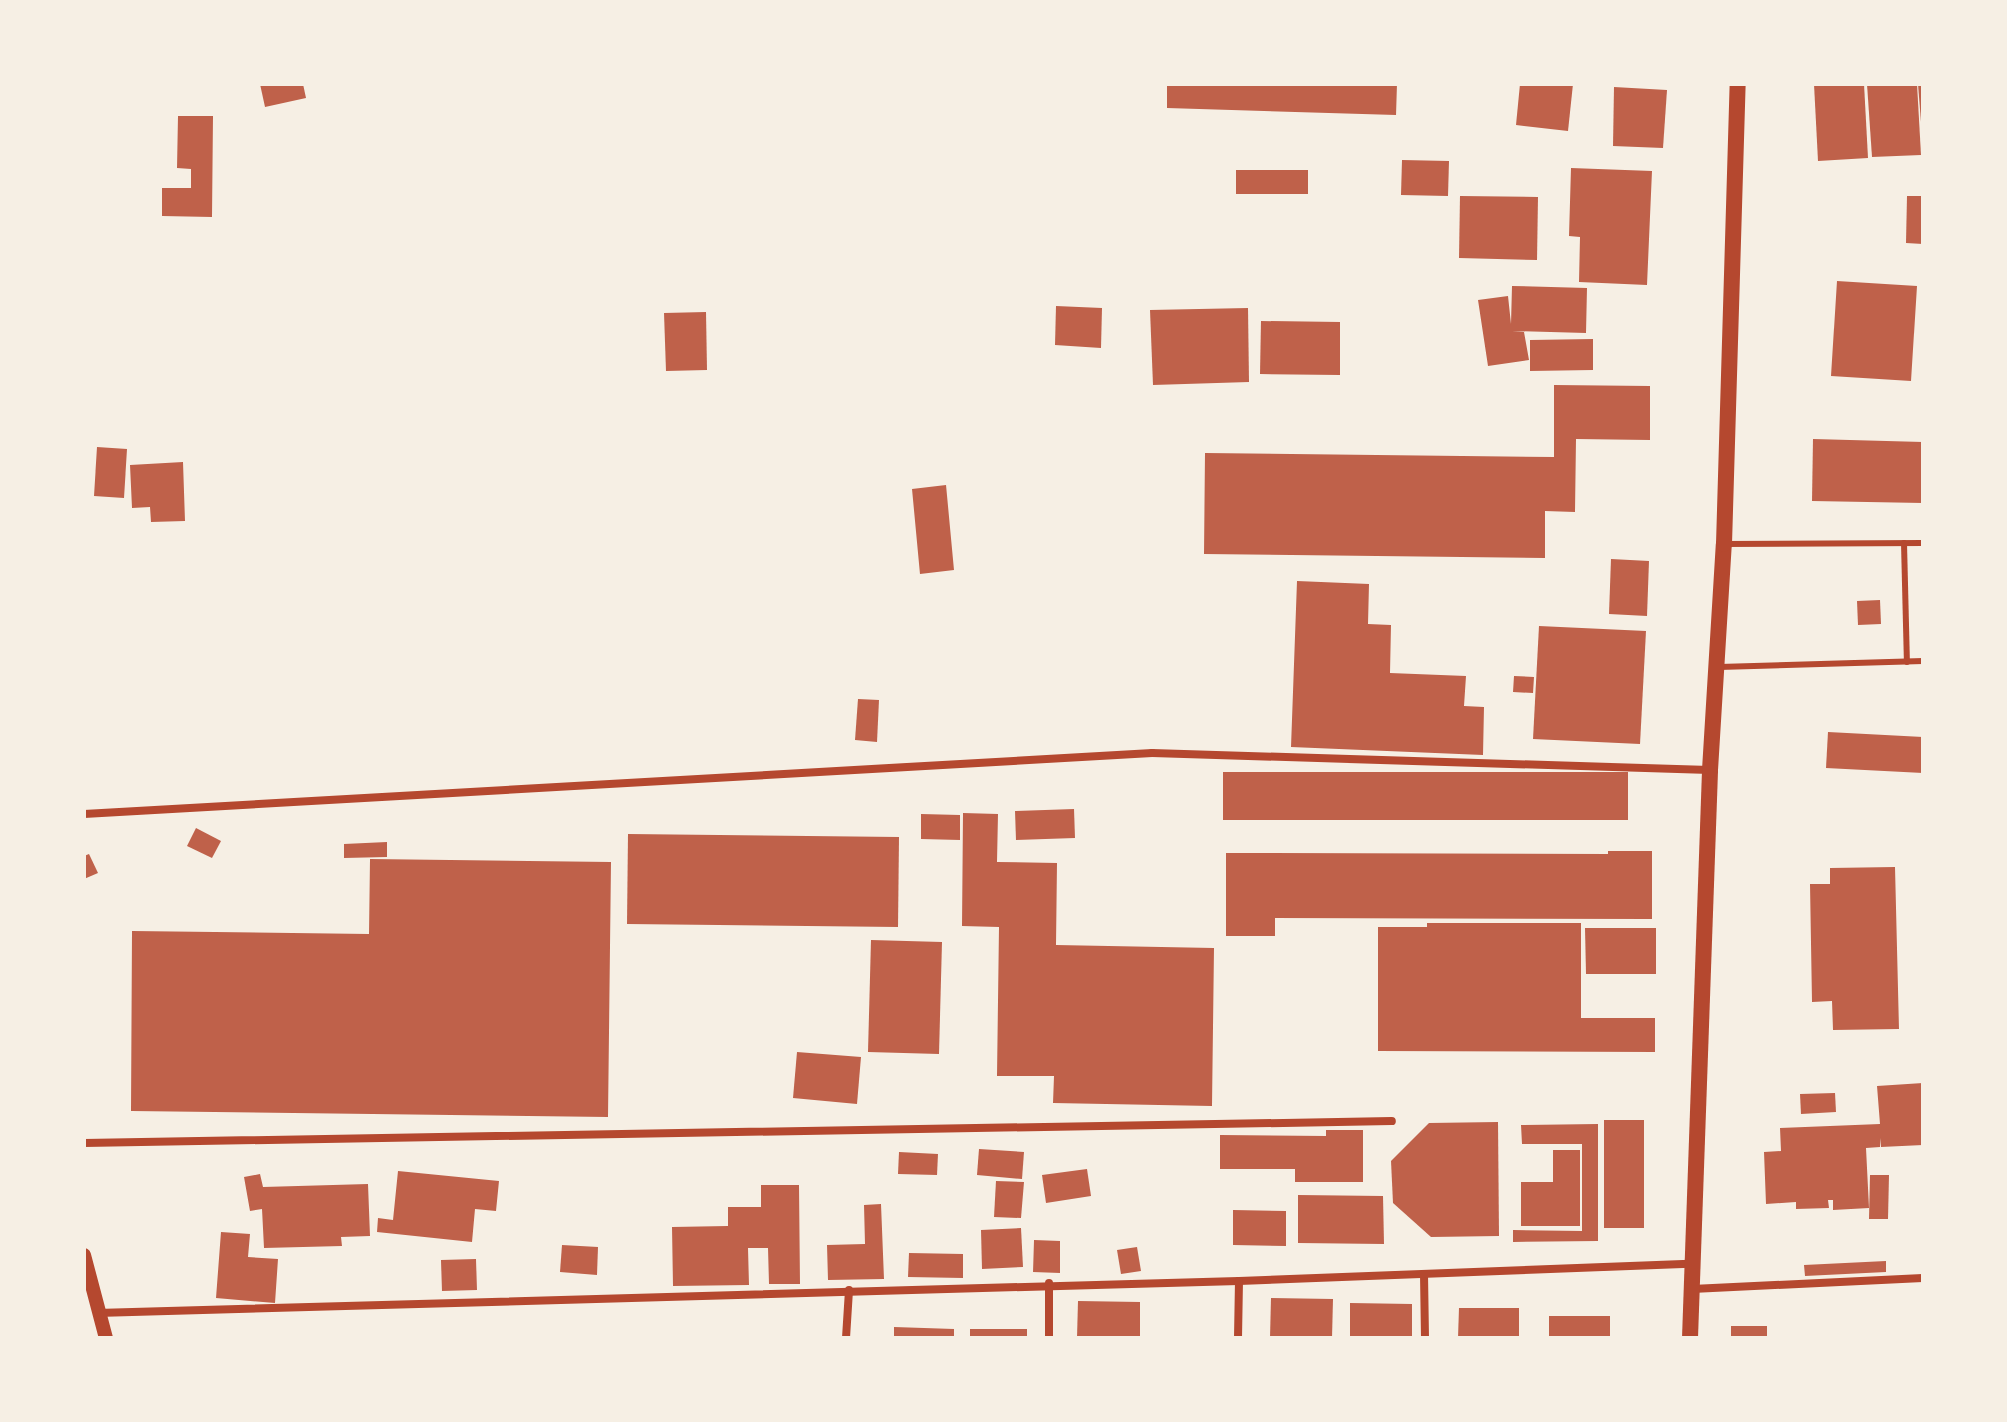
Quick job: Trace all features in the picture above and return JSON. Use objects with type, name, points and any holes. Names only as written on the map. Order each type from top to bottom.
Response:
[{"type":"main road","points":[[1690,1338],[1690,1264],[1710,770],[1724,544],[1738,84]]},
{"type":"street","points":[[84,814],[1152,753],[1710,770]]},
{"type":"street","points":[[84,1143],[1392,1121]]},
{"type":"street","points":[[84,1255],[96,1313],[106,1338]]},
{"type":"street","points":[[96,1313],[1049,1283],[1239,1281],[1690,1264]]},
{"type":"street","points":[[1424,1274],[1425,1338]]},
{"type":"street","points":[[1691,1289],[1923,1278]]},
{"type":"street","points":[[1238,1338],[1239,1281]]},
{"type":"street","points":[[1049,1283],[1049,1338]]},
{"type":"street","points":[[846,1338],[849,1290]]},
{"type":"lane","points":[[1904,543],[1907,662]]},
{"type":"lane","points":[[1724,544],[1923,543]]},
{"type":"lane","points":[[1717,668],[1923,661]]},
{"type":"building","points":[[260,84],[303,84],[306,98],[265,107]]},
{"type":"building","points":[[1167,84],[1397,84],[1396,115],[1167,108]]},
{"type":"building","points":[[1520,84],[1573,84],[1568,131],[1516,125]]},
{"type":"building","points":[[1814,84],[1864,84],[1868,158],[1818,161]]},
{"type":"building","points":[[1867,84],[1917,84],[1921,155],[1872,157]]},
{"type":"building","points":[[1918,84],[1923,84],[1923,122],[1921,122]]},
{"type":"building","points":[[1614,87],[1667,90],[1663,148],[1613,146]]},
{"type":"building","points":[[178,116],[213,116],[212,217],[162,216],[162,188],[191,188],[191,169],[177,168]]},
{"type":"building","points":[[1402,160],[1449,161],[1448,196],[1401,195]]},
{"type":"building","points":[[1571,168],[1652,171],[1647,285],[1579,282],[1580,237],[1569,236]]},
{"type":"building","points":[[1236,170],[1308,170],[1308,194],[1236,194]]},
{"type":"building","points":[[1460,196],[1538,197],[1537,260],[1459,258]]},
{"type":"building","points":[[1907,196],[1923,196],[1923,244],[1906,243]]},
{"type":"building","points":[[1837,281],[1917,286],[1911,381],[1831,376]]},
{"type":"building","points":[[1512,286],[1587,288],[1586,333],[1512,331],[1524,332],[1529,360],[1488,366],[1478,300],[1508,296],[1511,324]]},
{"type":"building","points":[[1056,306],[1102,308],[1101,348],[1055,345]]},
{"type":"building","points":[[1248,308],[1249,382],[1153,385],[1150,310]]},
{"type":"building","points":[[706,312],[707,370],[666,371],[664,313]]},
{"type":"building","points":[[1261,321],[1340,322],[1340,375],[1260,374]]},
{"type":"building","points":[[1593,339],[1593,370],[1530,371],[1530,340]]},
{"type":"building","points":[[1554,385],[1650,386],[1650,440],[1576,439],[1575,512],[1545,511],[1545,558],[1204,554],[1205,453],[1554,457]]},
{"type":"building","points":[[1813,439],[1923,442],[1923,503],[1812,501]]},
{"type":"building","points":[[97,447],[127,449],[124,498],[94,496]]},
{"type":"building","points":[[183,462],[185,521],[151,522],[150,507],[132,508],[130,465]]},
{"type":"building","points":[[946,485],[954,570],[920,574],[912,489]]},
{"type":"building","points":[[1611,559],[1649,561],[1647,616],[1609,614]]},
{"type":"building","points":[[1297,581],[1369,584],[1368,624],[1391,625],[1390,673],[1466,676],[1464,706],[1484,707],[1483,755],[1291,747]]},
{"type":"building","points":[[1880,600],[1881,624],[1858,625],[1857,601]]},
{"type":"building","points":[[1539,626],[1646,631],[1640,744],[1533,739]]},
{"type":"building","points":[[1514,676],[1534,677],[1533,693],[1513,692]]},
{"type":"building","points":[[858,699],[879,700],[877,742],[855,740]]},
{"type":"building","points":[[1828,732],[1923,737],[1923,773],[1826,768]]},
{"type":"building","points":[[1223,772],[1628,772],[1628,820],[1223,820]]},
{"type":"building","points":[[1074,809],[1075,838],[1016,840],[1015,811]]},
{"type":"building","points":[[963,813],[998,814],[997,862],[1057,863],[1056,945],[1214,948],[1212,1106],[1053,1103],[1054,1076],[997,1076],[999,927],[962,926]]},
{"type":"building","points":[[921,814],[960,815],[960,840],[921,839]]},
{"type":"building","points":[[196,828],[221,841],[212,858],[187,846]]},
{"type":"building","points":[[628,834],[899,837],[898,927],[627,924]]},
{"type":"building","points":[[387,842],[387,857],[344,858],[344,844]]},
{"type":"building","points":[[1608,851],[1652,851],[1652,919],[1275,918],[1275,936],[1226,936],[1226,853],[1608,854]]},
{"type":"building","points":[[89,854],[98,873],[84,879],[84,856]]},
{"type":"building","points":[[370,859],[611,862],[608,1117],[131,1111],[132,931],[369,934]]},
{"type":"building","points":[[1895,867],[1899,1029],[1833,1030],[1832,1001],[1812,1002],[1810,884],[1830,884],[1830,868]]},
{"type":"building","points":[[1427,923],[1581,923],[1581,1018],[1655,1018],[1655,1052],[1378,1051],[1378,927],[1427,927]]},
{"type":"building","points":[[1585,928],[1656,928],[1656,974],[1586,974]]},
{"type":"building","points":[[871,940],[942,942],[939,1054],[868,1052]]},
{"type":"building","points":[[797,1052],[861,1057],[857,1104],[793,1098]]},
{"type":"building","points":[[1923,1083],[1923,1145],[1881,1147],[1881,1138],[1880,1147],[1866,1148],[1869,1208],[1833,1210],[1833,1200],[1828,1200],[1829,1208],[1796,1209],[1796,1202],[1766,1204],[1764,1152],[1781,1151],[1780,1128],[1880,1124],[1877,1086]]},
{"type":"building","points":[[1835,1093],[1836,1112],[1801,1114],[1800,1094]]},
{"type":"building","points":[[1604,1120],[1644,1120],[1644,1228],[1604,1228]]},
{"type":"building","points":[[1498,1122],[1499,1236],[1431,1237],[1393,1203],[1391,1161],[1429,1123]]},
{"type":"building","points":[[1598,1124],[1598,1241],[1513,1242],[1513,1230],[1582,1231],[1582,1144],[1522,1144],[1521,1125]]},
{"type":"building","points":[[1326,1130],[1363,1130],[1363,1182],[1295,1182],[1295,1169],[1220,1169],[1220,1135],[1326,1136]]},
{"type":"building","points":[[979,1149],[1024,1152],[1022,1179],[977,1175]]},
{"type":"building","points":[[1553,1150],[1580,1150],[1580,1226],[1521,1226],[1521,1182],[1553,1182]]},
{"type":"building","points":[[899,1152],[938,1154],[937,1175],[898,1174]]},
{"type":"building","points":[[1087,1169],[1091,1196],[1046,1203],[1042,1175]]},
{"type":"building","points":[[398,1171],[499,1181],[496,1211],[475,1209],[472,1242],[377,1232],[378,1218],[393,1220]]},
{"type":"building","points":[[260,1174],[263,1187],[368,1184],[370,1236],[341,1237],[342,1246],[264,1248],[262,1209],[250,1211],[244,1177]]},
{"type":"building","points":[[1870,1175],[1889,1175],[1888,1219],[1869,1219]]},
{"type":"building","points":[[996,1181],[1024,1182],[1021,1218],[994,1217]]},
{"type":"building","points":[[761,1185],[799,1185],[800,1284],[769,1284],[768,1248],[748,1248],[749,1285],[673,1286],[672,1227],[728,1226],[728,1207],[761,1207]]},
{"type":"building","points":[[1298,1195],[1383,1196],[1384,1244],[1298,1243]]},
{"type":"building","points":[[881,1204],[884,1279],[828,1280],[827,1245],[865,1244],[864,1205]]},
{"type":"building","points":[[1233,1210],[1286,1211],[1286,1246],[1233,1245]]},
{"type":"building","points":[[1021,1228],[1023,1267],[982,1269],[981,1230]]},
{"type":"building","points":[[221,1232],[250,1234],[248,1257],[278,1259],[275,1303],[216,1298]]},
{"type":"building","points":[[1034,1240],[1060,1241],[1060,1273],[1033,1272]]},
{"type":"building","points":[[562,1245],[598,1247],[597,1275],[560,1272]]},
{"type":"building","points":[[1137,1247],[1141,1271],[1121,1274],[1117,1250]]},
{"type":"building","points":[[909,1253],[963,1254],[963,1278],[908,1277]]},
{"type":"building","points":[[476,1259],[477,1290],[442,1291],[441,1260]]},
{"type":"building","points":[[1886,1261],[1886,1272],[1805,1276],[1804,1265]]},
{"type":"building","points":[[1271,1298],[1333,1299],[1332,1338],[1270,1338]]},
{"type":"building","points":[[1078,1301],[1140,1302],[1140,1338],[1077,1338]]},
{"type":"building","points":[[1350,1303],[1412,1304],[1412,1338],[1350,1338]]},
{"type":"building","points":[[1459,1308],[1519,1308],[1519,1338],[1458,1338]]},
{"type":"building","points":[[1549,1316],[1610,1316],[1610,1338],[1549,1338]]},
{"type":"building","points":[[1731,1326],[1767,1326],[1767,1338],[1731,1338]]},
{"type":"building","points":[[894,1327],[954,1329],[954,1338],[894,1338]]},
{"type":"building","points":[[970,1329],[1027,1329],[1027,1338],[970,1338]]}]
